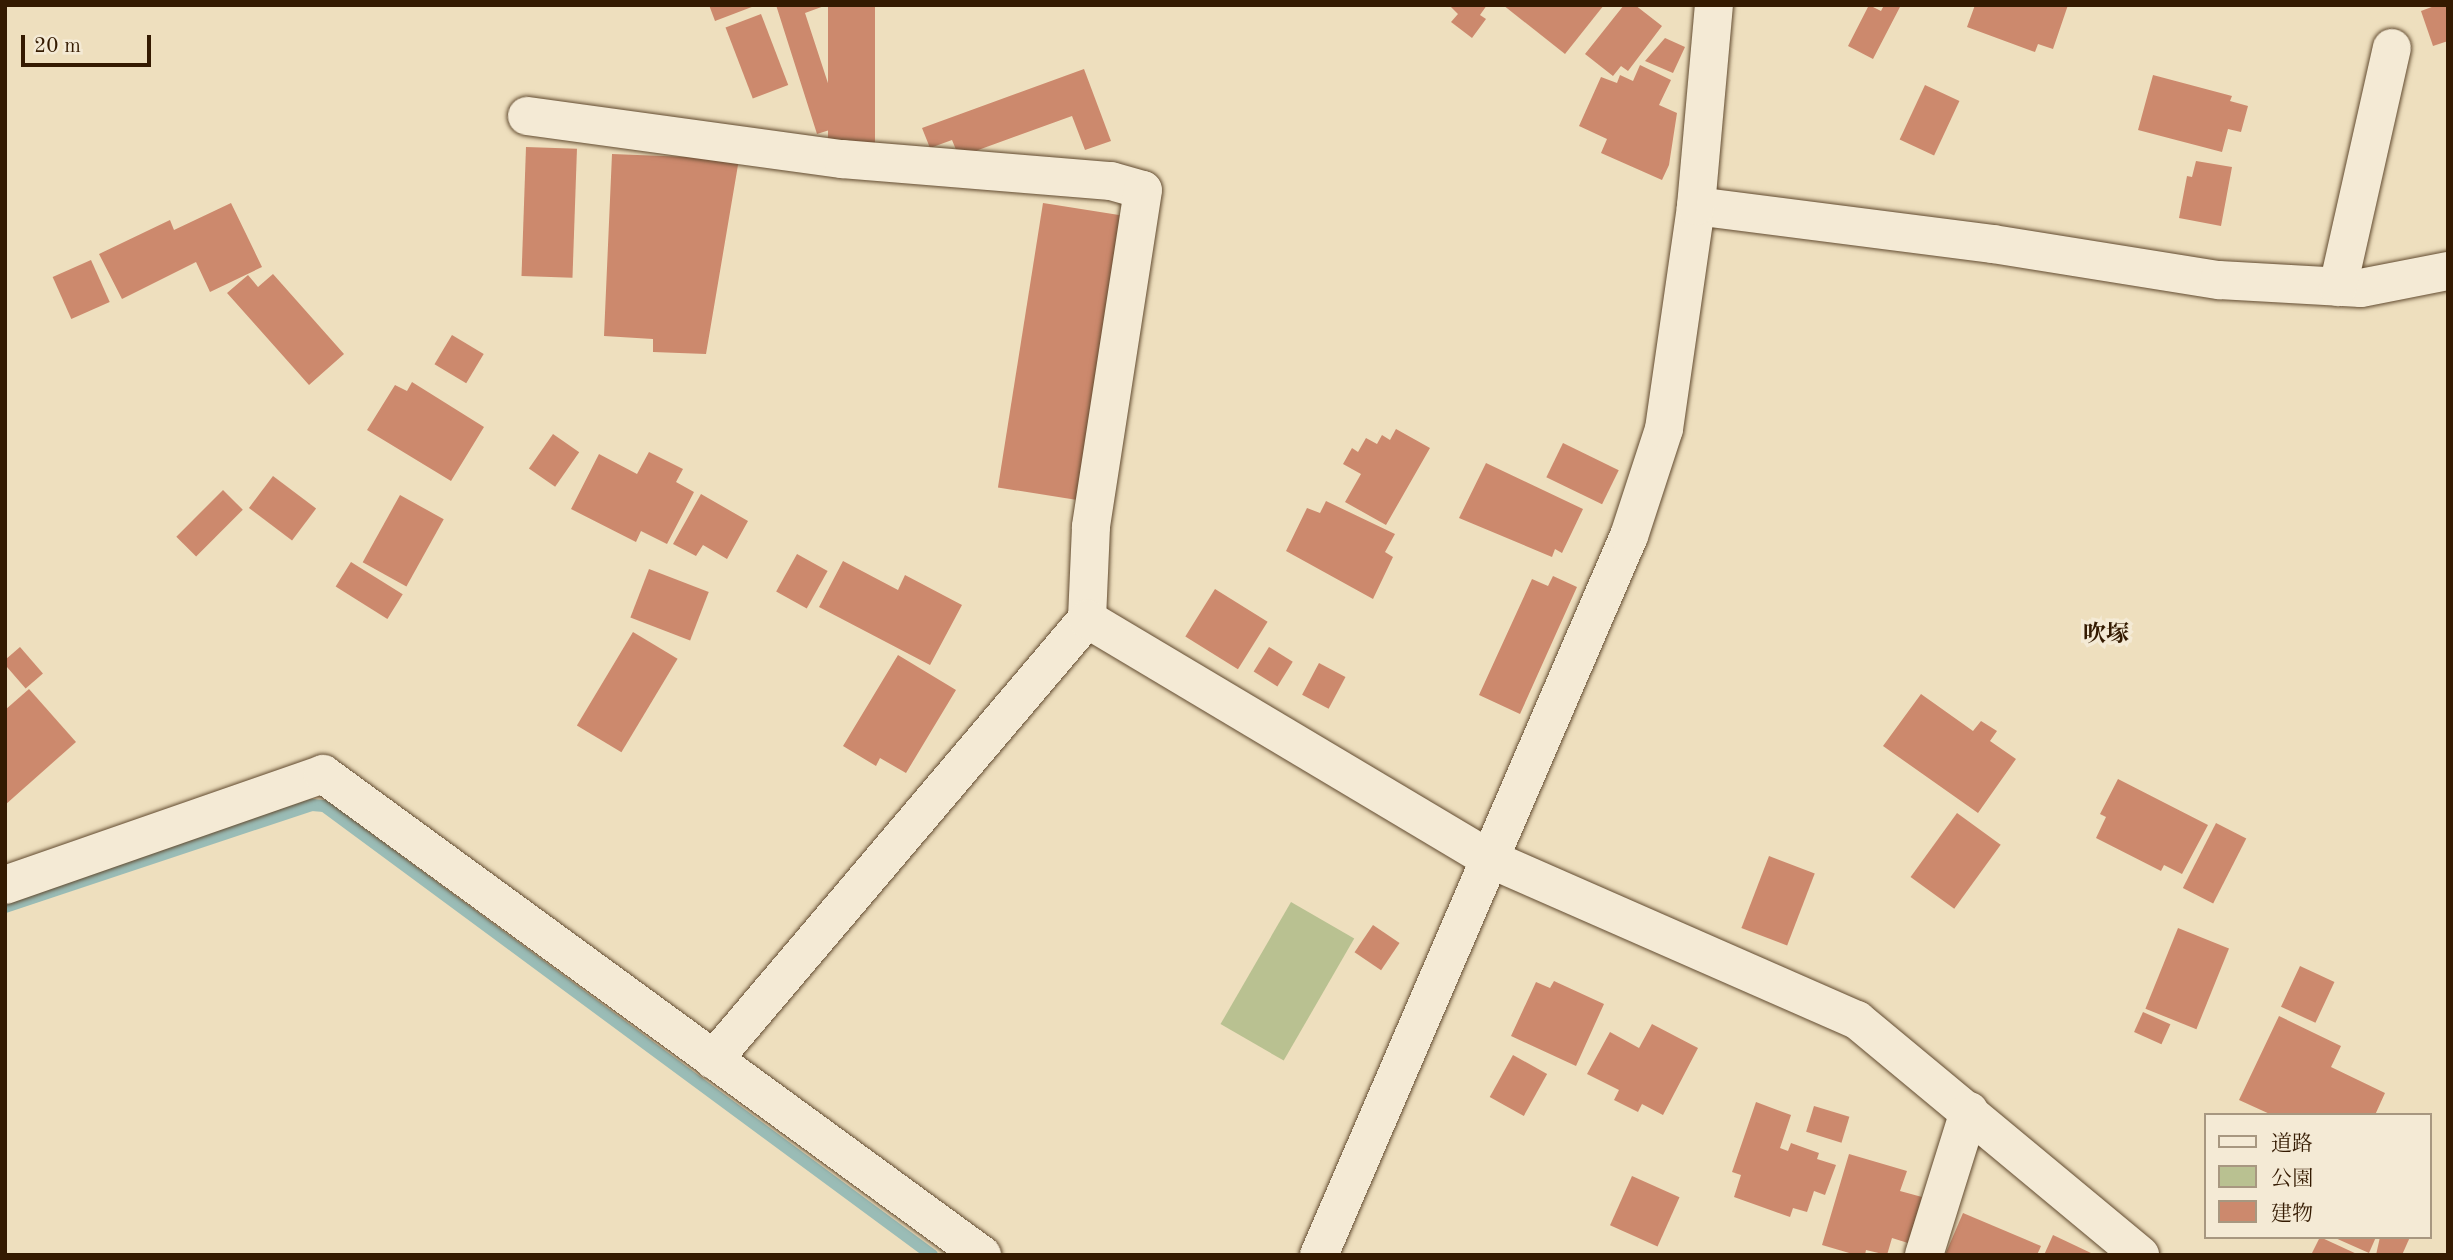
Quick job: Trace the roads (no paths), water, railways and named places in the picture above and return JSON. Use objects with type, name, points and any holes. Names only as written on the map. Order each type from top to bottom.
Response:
[{"type":"street","points":[[1319,1255],[1629,536],[1664,429],[1696,206],[1714,5]]},
{"type":"street","points":[[2339,287],[2392,48]]},
{"type":"street","points":[[527,116],[842,159],[1111,181],[1143,190],[1091,527],[1087,619],[713,1060]]},
{"type":"street","points":[[1696,206],[1993,244],[2219,280],[2361,288],[2448,271]]},
{"type":"street","points":[[1087,619],[1490,859],[1857,1020],[2140,1255]]},
{"type":"street","points":[[5,885],[323,774],[982,1255]]},
{"type":"street","points":[[1924,1255],[1969,1111]]},
{"type":"waterway","points":[[5,907],[312,805],[324,806],[932,1255]]},
{"type":"district","name":"吹塚","points":[[2106,635]]}]
